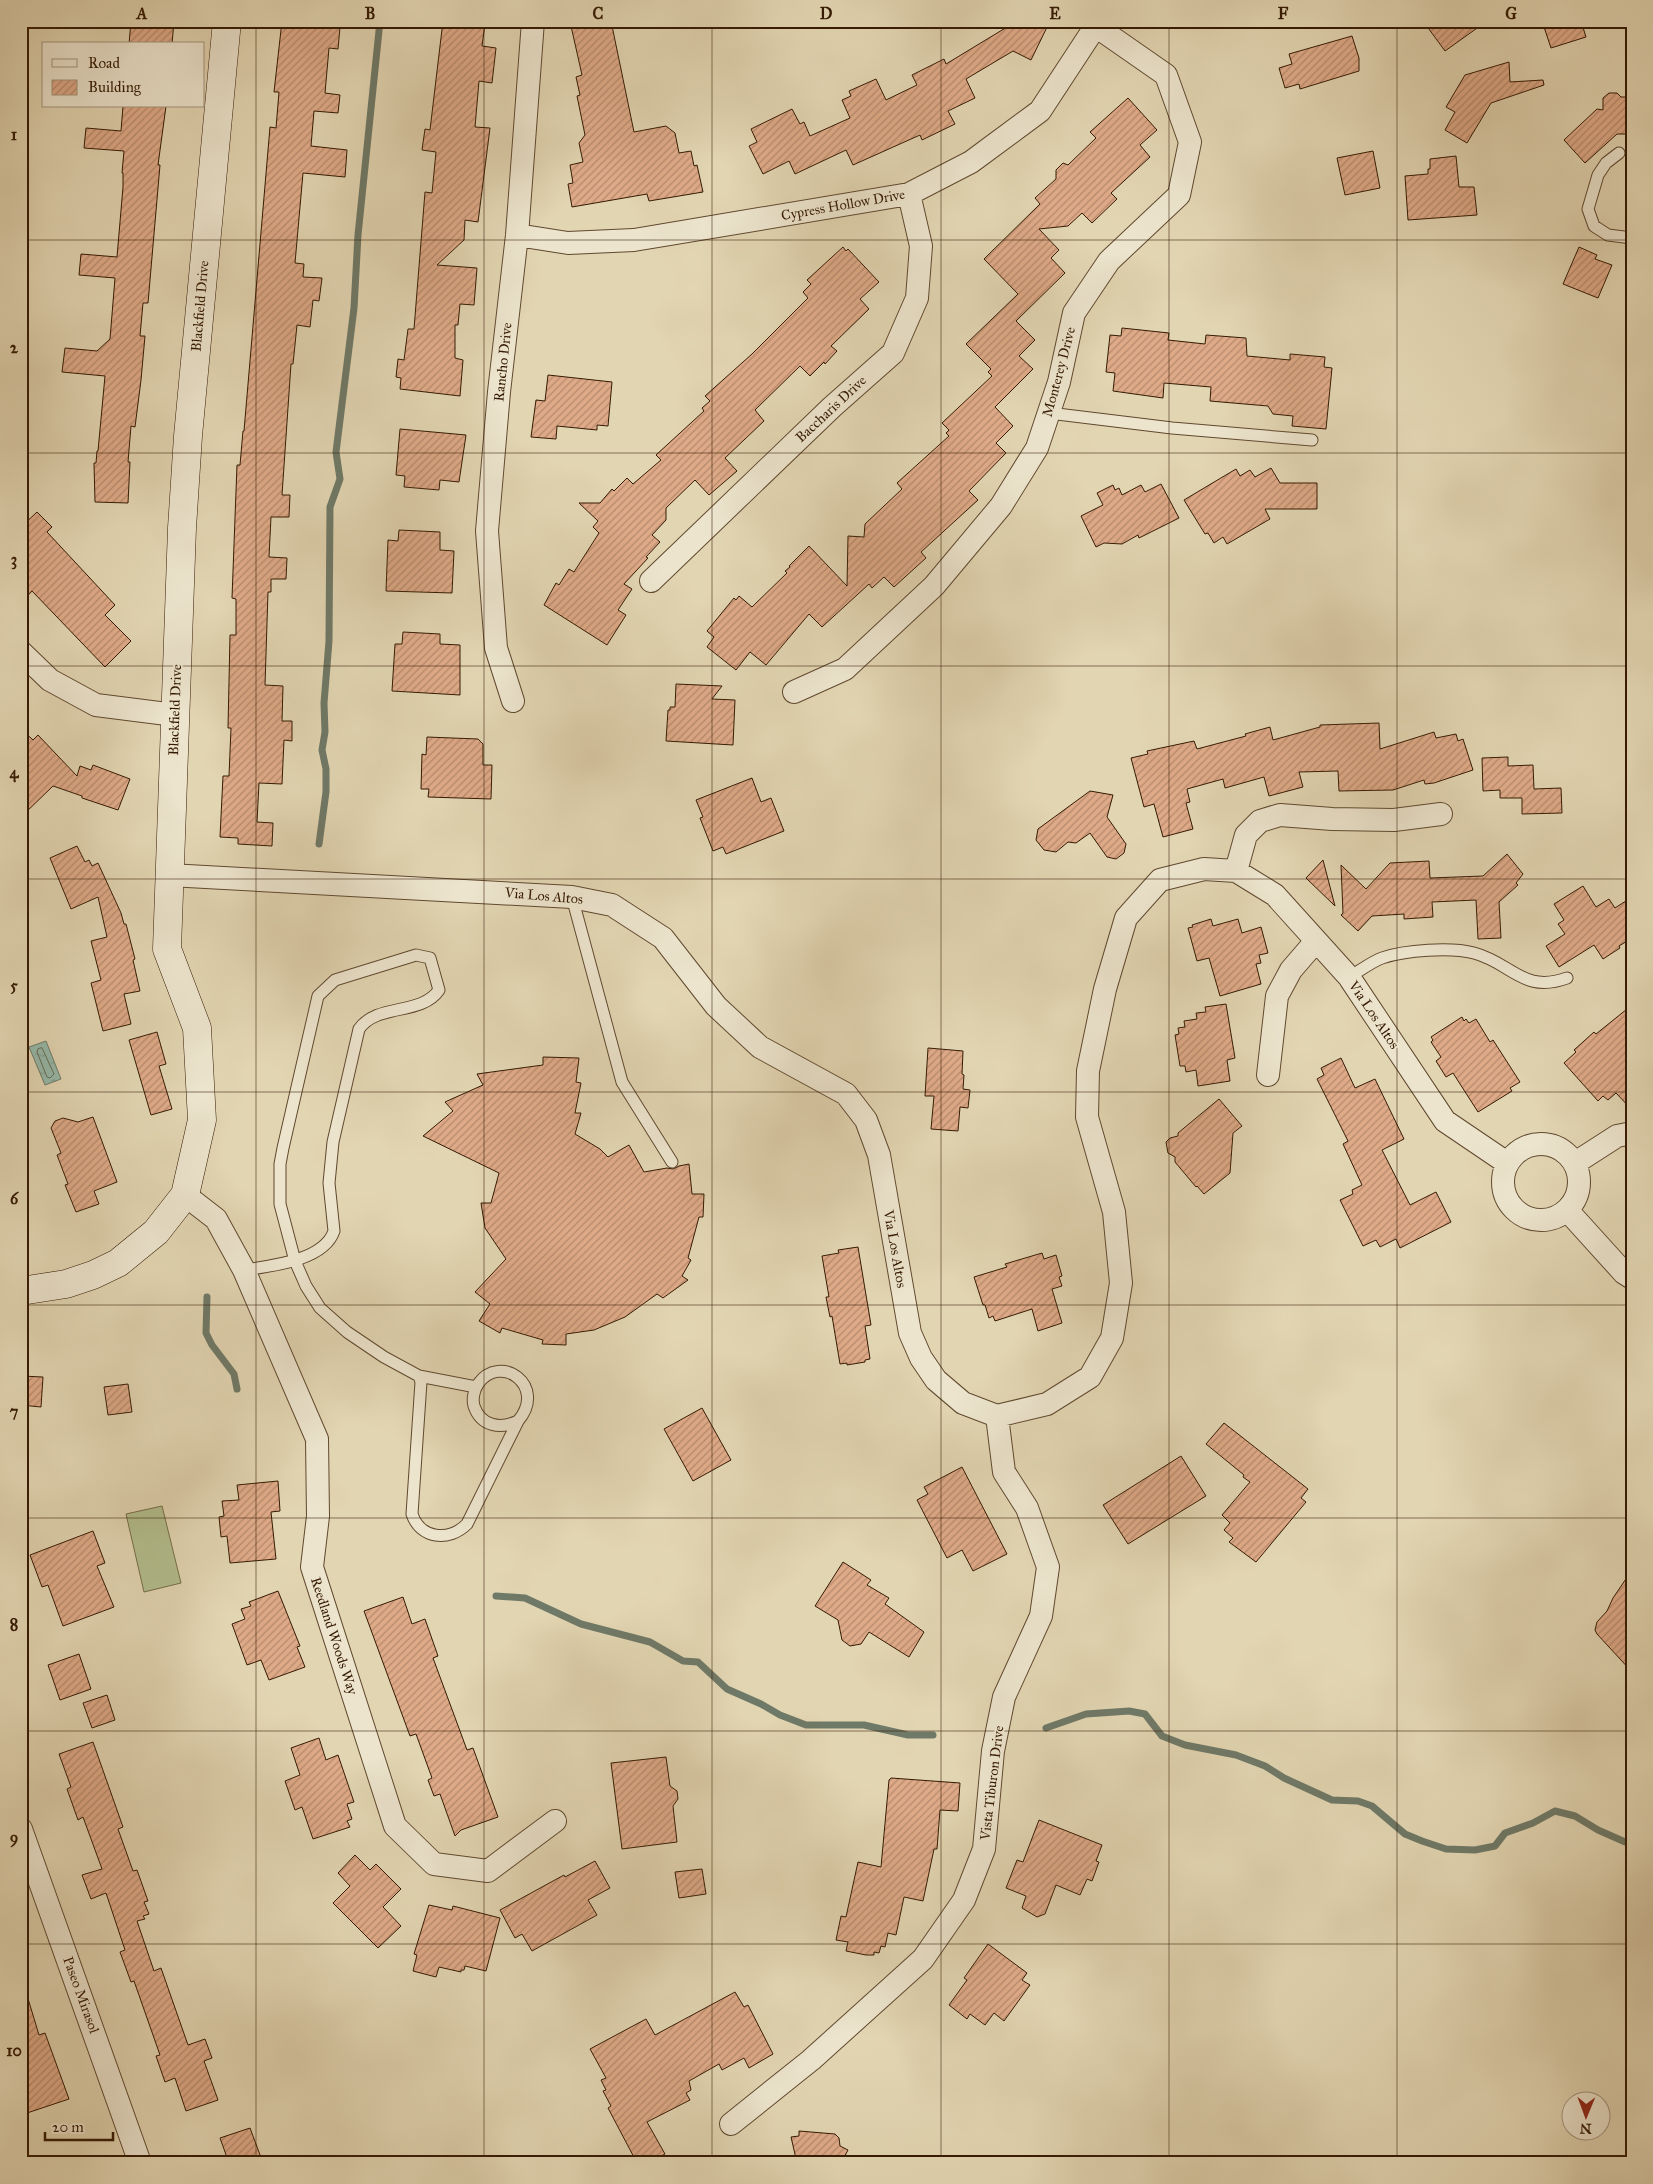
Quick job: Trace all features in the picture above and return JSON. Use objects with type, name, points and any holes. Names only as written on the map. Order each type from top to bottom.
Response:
[{"type":"street","name":"Blackfield Drive","points":[[21,1291],[66,1284],[93,1275],[118,1263],[156,1232],[185,1195],[202,1120],[197,1028],[168,949],[169,875],[182,528],[188,436],[227,21]]},
{"type":"street","name":"Rancho Drive","points":[[512,701],[496,648],[487,531],[499,392],[517,235],[534,21]]},
{"type":"street","name":"Cypress Hollow Drive","points":[[517,235],[568,243],[634,240],[909,194],[971,162],[1040,111],[1098,24]]},
{"type":"street","name":"Monterey Drive","points":[[794,692],[845,669],[934,586],[1001,506],[1037,448],[1059,382],[1074,313],[1109,262],[1179,195],[1190,142],[1166,75],[1098,24]]},
{"type":"street","name":"Baccharis Drive","points":[[651,581],[832,408],[893,353],[917,298],[921,246],[909,194]]},
{"type":"street","points":[[21,652],[50,680],[96,704],[175,715]]},
{"type":"street","points":[[1236,871],[1246,835],[1260,821],[1280,815],[1332,819],[1394,820],[1441,814]]},
{"type":"street","name":"Via Los Altos","points":[[169,875],[572,897],[612,905],[663,938],[716,1006],[760,1047],[846,1094],[866,1120],[879,1155],[910,1333],[921,1358],[936,1380],[963,1403],[997,1416],[1047,1404],[1090,1377],[1112,1338],[1121,1283],[1114,1212],[1087,1117],[1088,1072],[1105,989],[1126,918],[1160,880],[1204,869],[1236,871],[1275,895],[1349,977],[1445,1121],[1507,1163]]},
{"type":"street","points":[[1268,1075],[1277,996],[1291,970],[1316,941]]},
{"type":"street","points":[[1575,1163],[1617,1136],[1632,1132]]},
{"type":"street","points":[[1537,1144],[1552,1145],[1565,1152],[1575,1163],[1580,1177],[1578,1192],[1567,1210],[1560,1216],[1546,1220],[1530,1219],[1517,1212],[1507,1200],[1503,1186],[1507,1163],[1522,1148],[1537,1144]]},
{"type":"street","name":"Reedland Woods Way","points":[[185,1195],[216,1219],[244,1270],[317,1439],[318,1516],[312,1567],[395,1826],[434,1864],[488,1870],[555,1821]]},
{"type":"street","points":[[1567,1210],[1624,1273],[1632,1278]]},
{"type":"street","name":"Vista Tiburon Drive","points":[[731,2124],[811,2060],[923,1959],[964,1900],[984,1849],[993,1751],[1004,1696],[1041,1616],[1048,1567],[1027,1508],[1004,1472],[997,1416]]},
{"type":"street","name":"Paseo Mirasol","points":[[21,1829],[140,2163]]},
{"type":"lane","points":[[1619,153],[1606,163],[1598,175],[1588,209],[1594,226],[1608,235],[1632,238]]},
{"type":"lane","points":[[1049,413],[1172,428],[1312,440]]},
{"type":"lane","points":[[572,897],[622,1082],[672,1162]]},
{"type":"lane","points":[[1349,977],[1381,958],[1400,954],[1453,951],[1474,953],[1493,960],[1534,983],[1546,984],[1567,978]]},
{"type":"lane","points":[[244,1270],[296,1261],[326,1244],[334,1231],[329,1183],[333,1142],[359,1029],[369,1018],[431,1000],[439,990],[430,958],[416,955],[335,980],[318,996],[280,1164],[280,1204],[296,1261],[306,1286],[320,1308],[347,1332],[384,1358],[420,1376],[476,1387]]},
{"type":"lane","points":[[420,1376],[422,1382],[412,1514],[415,1523],[427,1532],[444,1537],[454,1534],[467,1524],[518,1421],[528,1406],[529,1397],[522,1380],[514,1375],[497,1371],[481,1380],[476,1387],[474,1405],[484,1421],[501,1426],[518,1421]]},
{"type":"shaded area","points":[[162,1506],[181,1583],[144,1592],[126,1514]]},
{"type":"water","points":[[46,1041],[61,1079],[45,1085],[29,1047]]},
{"type":"building","points":[[131,21],[174,21],[172,42],[129,42]]},
{"type":"building","points":[[282,21],[328,21],[327,26],[340,27],[338,49],[329,48],[325,93],[340,95],[338,113],[314,111],[311,146],[347,150],[345,177],[303,173],[295,263],[304,264],[303,277],[322,278],[319,301],[313,300],[310,327],[297,325],[293,364],[291,364],[282,495],[290,495],[289,517],[271,517],[269,557],[287,558],[286,579],[271,579],[271,592],[268,592],[265,685],[283,686],[282,721],[292,721],[292,741],[284,740],[282,784],[259,783],[257,822],[273,823],[272,846],[238,844],[238,838],[220,837],[223,776],[229,776],[231,728],[228,728],[230,635],[236,635],[236,599],[232,598],[237,465],[240,465],[244,431],[270,127],[276,128],[279,92],[274,92]]},
{"type":"building","points":[[443,21],[485,24],[482,46],[496,48],[492,83],[479,81],[475,127],[490,128],[478,222],[465,220],[464,240],[437,265],[477,268],[474,305],[460,304],[458,325],[455,325],[455,358],[463,360],[460,396],[400,389],[401,378],[396,377],[398,359],[404,360],[408,329],[414,329],[425,192],[432,193],[436,152],[422,150],[425,129],[430,130]]},
{"type":"building","points":[[592,21],[611,21],[634,132],[666,126],[675,133],[679,153],[691,151],[694,166],[697,165],[703,192],[649,201],[647,194],[572,207],[568,184],[573,183],[570,165],[583,162],[579,143],[585,135],[577,96],[580,95],[576,77],[582,75],[571,26]]},
{"type":"building","points":[[1017,21],[1050,21],[1031,60],[1013,51],[966,79],[975,98],[948,111],[955,124],[922,140],[920,135],[853,165],[846,150],[795,174],[789,161],[763,174],[749,146],[757,142],[751,129],[792,109],[800,124],[804,122],[810,136],[850,118],[842,100],[851,96],[849,91],[876,79],[886,100],[917,85],[912,75],[944,59],[946,64]]},
{"type":"building","points":[[1423,21],[1487,21],[1445,51]]},
{"type":"building","points":[[1542,21],[1581,21],[1586,37],[1551,48]]},
{"type":"building","points":[[1352,36],[1359,58],[1359,71],[1300,89],[1299,84],[1285,88],[1279,68],[1292,64],[1289,54]]},
{"type":"building","points":[[1509,62],[1510,82],[1543,80],[1544,85],[1491,103],[1467,143],[1445,130],[1455,112],[1446,107],[1465,75]]},
{"type":"building","points":[[1609,93],[1617,93],[1621,97],[1632,97],[1632,134],[1617,134],[1585,163],[1564,140],[1597,109],[1603,110],[1603,98]]},
{"type":"building","points":[[1128,98],[1157,130],[1140,145],[1150,157],[1111,193],[1117,199],[1092,223],[1082,213],[1068,226],[1039,229],[1059,250],[1051,258],[1065,273],[1016,321],[1035,340],[1019,356],[1033,369],[995,407],[1013,426],[996,443],[1006,453],[969,491],[978,500],[921,552],[926,558],[894,587],[884,577],[872,588],[869,584],[822,627],[809,614],[766,665],[750,652],[736,670],[707,647],[714,637],[707,631],[734,598],[736,600],[739,596],[752,607],[787,573],[785,571],[789,566],[809,546],[847,586],[848,536],[864,537],[865,524],[902,489],[897,483],[949,436],[946,433],[949,430],[942,423],[992,376],[988,372],[991,369],[966,344],[1018,294],[984,259],[1040,204],[1035,198],[1056,179],[1056,170],[1063,163],[1068,165],[1096,138],[1090,132]]},
{"type":"building","points":[[123,108],[166,108],[158,165],[160,165],[148,303],[143,303],[140,336],[145,336],[141,380],[135,427],[131,426],[128,462],[130,462],[128,503],[95,502],[94,463],[96,463],[98,451],[105,376],[62,372],[65,348],[97,351],[110,339],[115,278],[79,275],[81,254],[117,257],[124,151],[84,148],[86,128],[121,131]]},
{"type":"building","points":[[1373,151],[1380,188],[1345,195],[1337,158]]},
{"type":"building","points":[[1456,156],[1459,187],[1474,187],[1477,215],[1408,220],[1405,176],[1428,174],[1430,159]]},
{"type":"building","points":[[843,247],[846,251],[848,249],[879,282],[860,299],[869,309],[831,346],[837,351],[825,364],[824,362],[810,376],[800,366],[755,410],[764,421],[725,458],[737,471],[709,495],[695,480],[666,508],[666,520],[652,535],[660,542],[624,584],[632,589],[618,610],[626,615],[607,645],[544,605],[556,583],[559,585],[569,569],[574,572],[599,533],[593,527],[598,521],[579,503],[600,503],[612,489],[614,491],[627,478],[633,484],[661,460],[656,455],[704,411],[702,408],[710,401],[705,396],[752,354],[808,298],[803,292],[811,284],[807,280]]},
{"type":"building","points":[[1579,247],[1597,255],[1595,259],[1612,265],[1598,298],[1563,284]]},
{"type":"building","points":[[1122,328],[1169,333],[1168,340],[1205,344],[1206,335],[1246,338],[1247,356],[1290,360],[1290,354],[1325,357],[1324,367],[1332,368],[1326,429],[1292,426],[1293,416],[1273,414],[1268,406],[1210,401],[1211,387],[1164,383],[1163,398],[1113,391],[1115,373],[1106,372],[1110,335],[1121,336]]},
{"type":"building","points":[[548,375],[612,382],[608,426],[597,425],[597,430],[557,426],[556,439],[531,437],[536,400],[545,401]]},
{"type":"building","points":[[400,429],[466,435],[459,482],[440,480],[439,490],[404,487],[405,476],[396,475]]},
{"type":"building","points":[[1271,468],[1280,483],[1317,483],[1317,509],[1265,509],[1270,519],[1227,544],[1223,537],[1214,543],[1208,533],[1205,534],[1184,500],[1236,469],[1240,476],[1250,470],[1255,477]]},
{"type":"building","points":[[1161,484],[1179,518],[1139,538],[1138,535],[1122,544],[1104,543],[1096,547],[1081,516],[1103,505],[1097,493],[1113,485],[1115,490],[1119,488],[1122,495],[1141,485],[1145,492]]},
{"type":"building","points":[[37,512],[52,527],[47,532],[115,605],[105,615],[131,641],[105,667],[32,591],[21,603],[21,527]]},
{"type":"building","points":[[399,530],[440,532],[440,550],[454,551],[452,593],[386,591],[388,540],[398,541]]},
{"type":"building","points":[[403,632],[440,634],[440,644],[460,645],[460,695],[392,691],[395,644],[402,644]]},
{"type":"building","points":[[676,684],[722,686],[712,699],[735,700],[733,745],[666,741],[668,710],[670,710],[670,707],[675,707]]},
{"type":"building","points":[[1379,723],[1380,749],[1434,732],[1436,738],[1456,734],[1458,741],[1463,739],[1473,770],[1434,783],[1425,784],[1424,780],[1393,790],[1339,791],[1338,771],[1299,772],[1303,787],[1269,796],[1264,777],[1225,788],[1223,779],[1187,789],[1190,802],[1186,803],[1193,829],[1163,837],[1154,804],[1144,807],[1131,758],[1148,754],[1147,751],[1194,741],[1197,749],[1246,736],[1245,734],[1270,727],[1273,740],[1320,727],[1320,725]]},
{"type":"building","points":[[21,729],[33,740],[38,735],[77,776],[80,766],[91,770],[93,765],[130,779],[118,810],[53,786],[21,817]]},
{"type":"building","points":[[427,737],[478,739],[483,744],[483,765],[492,765],[491,799],[428,797],[429,789],[421,789],[422,754],[426,755]]},
{"type":"building","points":[[1508,757],[1508,766],[1533,765],[1534,789],[1561,788],[1562,813],[1522,814],[1522,798],[1500,798],[1500,790],[1483,791],[1482,758]]},
{"type":"building","points":[[752,778],[761,802],[771,798],[784,831],[726,854],[723,847],[713,851],[700,818],[703,817],[696,800]]},
{"type":"building","points":[[1090,791],[1113,795],[1107,817],[1126,844],[1124,853],[1116,859],[1107,857],[1090,833],[1076,843],[1068,842],[1056,852],[1044,850],[1036,840],[1038,829]]},
{"type":"building","points":[[77,846],[85,862],[89,860],[92,866],[98,863],[121,913],[124,924],[126,924],[135,959],[133,960],[140,991],[124,994],[131,1024],[103,1031],[91,983],[101,980],[91,941],[107,937],[98,897],[71,909],[50,858]]},
{"type":"building","points":[[1507,854],[1523,874],[1516,883],[1518,885],[1499,902],[1501,938],[1478,939],[1476,900],[1432,902],[1433,917],[1404,919],[1404,914],[1372,916],[1358,931],[1341,915],[1343,913],[1341,865],[1366,889],[1390,863],[1429,861],[1430,878],[1483,876]]},
{"type":"building","points":[[1323,860],[1335,906],[1306,878]]},
{"type":"building","points":[[1583,886],[1596,907],[1609,899],[1615,908],[1632,897],[1632,938],[1603,959],[1594,945],[1559,967],[1546,946],[1565,934],[1558,924],[1564,920],[1554,904]]},
{"type":"building","points":[[1211,919],[1213,926],[1238,919],[1242,933],[1261,927],[1268,953],[1259,955],[1261,963],[1256,964],[1261,984],[1220,996],[1209,958],[1197,961],[1188,928]]},
{"type":"building","points":[[1226,1004],[1235,1058],[1227,1060],[1230,1081],[1198,1086],[1196,1070],[1186,1072],[1185,1066],[1180,1066],[1175,1035],[1179,1034],[1178,1028],[1185,1027],[1184,1021],[1197,1019],[1196,1013],[1206,1012],[1205,1007]]},
{"type":"building","points":[[1632,1005],[1632,1110],[1616,1093],[1608,1100],[1603,1096],[1598,1101],[1564,1063],[1576,1052],[1574,1050],[1594,1032],[1596,1034]]},
{"type":"building","points":[[1462,1017],[1464,1021],[1466,1019],[1469,1023],[1476,1019],[1490,1042],[1493,1040],[1520,1082],[1510,1088],[1512,1091],[1478,1112],[1453,1073],[1446,1077],[1436,1061],[1441,1057],[1431,1042],[1433,1040],[1431,1037]]},
{"type":"building","points":[[157,1032],[166,1064],[159,1066],[172,1109],[151,1115],[129,1040]]},
{"type":"building","points":[[928,1048],[963,1051],[963,1089],[970,1090],[968,1108],[960,1107],[958,1131],[931,1129],[934,1096],[925,1096]]},
{"type":"building","points":[[543,1057],[579,1058],[576,1082],[581,1083],[575,1113],[581,1113],[575,1134],[600,1149],[608,1157],[629,1145],[644,1172],[667,1168],[673,1169],[689,1164],[692,1194],[704,1194],[703,1217],[699,1217],[688,1258],[691,1260],[682,1276],[688,1280],[663,1298],[657,1294],[625,1317],[594,1330],[566,1334],[566,1345],[542,1344],[543,1340],[502,1328],[500,1333],[479,1321],[490,1304],[475,1292],[506,1259],[485,1228],[481,1203],[491,1203],[499,1173],[423,1136],[453,1111],[445,1102],[483,1085],[477,1074],[543,1065]]},
{"type":"building","points":[[1341,1058],[1355,1088],[1375,1079],[1404,1139],[1382,1150],[1410,1205],[1436,1192],[1451,1222],[1400,1248],[1396,1239],[1380,1247],[1376,1240],[1363,1246],[1340,1200],[1353,1194],[1352,1190],[1362,1185],[1343,1144],[1348,1141],[1317,1079],[1324,1075],[1321,1068]]},
{"type":"building","points":[[1219,1099],[1242,1126],[1233,1133],[1230,1173],[1204,1194],[1175,1162],[1175,1157],[1168,1153],[1166,1142],[1170,1138],[1178,1136],[1178,1133]]},
{"type":"building","points":[[93,1117],[117,1182],[94,1191],[99,1204],[76,1212],[65,1185],[68,1184],[57,1155],[61,1153],[51,1128],[55,1121],[63,1118],[78,1122]]},
{"type":"building","points":[[858,1247],[871,1325],[865,1326],[870,1359],[865,1360],[865,1362],[847,1365],[847,1363],[840,1364],[832,1316],[830,1317],[826,1297],[829,1297],[822,1256],[839,1253],[838,1250]]},
{"type":"building","points":[[1042,1253],[1044,1259],[1056,1255],[1062,1276],[1059,1277],[1062,1286],[1052,1289],[1062,1323],[1038,1331],[1032,1309],[995,1321],[993,1316],[989,1318],[974,1277],[1007,1267],[1005,1264]]},
{"type":"building","points":[[21,1376],[43,1377],[41,1407],[21,1405]]},
{"type":"building","points":[[128,1384],[132,1412],[108,1415],[104,1387]]},
{"type":"building","points":[[702,1408],[731,1460],[693,1481],[664,1429]]},
{"type":"building","points":[[1224,1423],[1308,1489],[1301,1498],[1306,1502],[1256,1562],[1229,1542],[1233,1538],[1224,1530],[1230,1523],[1222,1515],[1250,1482],[1206,1444]]},
{"type":"building","points":[[1181,1456],[1206,1496],[1128,1544],[1103,1505]]},
{"type":"building","points":[[962,1467],[1007,1554],[973,1571],[962,1550],[947,1558],[917,1500],[928,1494],[924,1487]]},
{"type":"building","points":[[278,1481],[280,1511],[271,1512],[276,1559],[230,1563],[227,1536],[221,1537],[219,1517],[224,1516],[222,1501],[239,1500],[237,1485]]},
{"type":"building","points":[[93,1531],[105,1563],[97,1566],[114,1607],[63,1626],[48,1585],[42,1587],[30,1555]]},
{"type":"building","points":[[843,1562],[871,1580],[867,1585],[889,1598],[885,1604],[924,1632],[909,1657],[869,1632],[861,1644],[850,1646],[842,1640],[838,1620],[815,1606]]},
{"type":"building","points":[[1632,1570],[1632,1672],[1595,1630],[1597,1622],[1607,1611],[1613,1598]]},
{"type":"building","points":[[278,1591],[300,1646],[297,1647],[305,1667],[269,1680],[261,1660],[247,1665],[232,1624],[245,1619],[241,1609],[251,1606],[249,1602]]},
{"type":"building","points":[[403,1597],[412,1624],[425,1619],[438,1656],[433,1658],[467,1750],[473,1748],[498,1817],[461,1830],[455,1836],[440,1794],[434,1796],[428,1780],[432,1778],[416,1734],[410,1736],[364,1611]]},
{"type":"building","points":[[79,1654],[91,1689],[60,1700],[48,1665]]},
{"type":"building","points":[[107,1695],[115,1720],[92,1728],[83,1703]]},
{"type":"building","points":[[319,1738],[326,1760],[338,1755],[354,1802],[347,1804],[352,1819],[347,1821],[350,1827],[313,1839],[302,1807],[295,1810],[285,1781],[300,1775],[291,1748]]},
{"type":"building","points":[[93,1742],[123,1827],[118,1829],[133,1871],[137,1870],[148,1901],[144,1902],[149,1914],[143,1916],[145,1919],[137,1921],[154,1971],[161,1968],[188,2045],[205,2039],[212,2058],[204,2061],[218,2100],[186,2111],[175,2078],[165,2082],[156,2056],[160,2055],[134,1981],[131,1982],[120,1952],[125,1950],[106,1893],[91,1899],[82,1875],[102,1869],[83,1817],[78,1820],[67,1789],[71,1787],[59,1754]]},
{"type":"building","points":[[666,1757],[670,1786],[677,1791],[678,1799],[673,1806],[677,1842],[622,1849],[611,1763]]},
{"type":"building","points":[[891,1778],[960,1783],[958,1811],[940,1810],[937,1849],[934,1849],[923,1901],[904,1897],[896,1935],[888,1933],[885,1947],[881,1946],[879,1953],[874,1952],[874,1955],[846,1951],[848,1942],[836,1940],[841,1916],[846,1917],[858,1862],[881,1867],[889,1780]]},
{"type":"building","points":[[1039,1820],[1102,1845],[1096,1861],[1099,1862],[1092,1881],[1087,1879],[1080,1895],[1056,1885],[1045,1914],[1037,1917],[1022,1908],[1026,1896],[1006,1888],[1017,1860],[1023,1862]]},
{"type":"building","points":[[355,1855],[370,1870],[376,1864],[401,1889],[383,1907],[401,1926],[378,1948],[333,1903],[350,1886],[338,1873]]},
{"type":"building","points":[[595,1861],[610,1888],[588,1900],[597,1915],[532,1951],[522,1934],[515,1938],[500,1910],[564,1875],[565,1877]]},
{"type":"building","points":[[702,1869],[706,1894],[679,1898],[675,1872]]},
{"type":"building","points":[[429,1905],[452,1910],[453,1906],[500,1918],[486,1971],[465,1966],[461,1972],[439,1967],[436,1977],[413,1971],[417,1955],[414,1954]]},
{"type":"building","points":[[988,1944],[1027,1973],[1022,1980],[1030,1985],[1004,2021],[994,2013],[985,2025],[970,2014],[967,2019],[949,2005],[967,1980],[964,1978]]},
{"type":"building","points":[[21,1992],[26,1992],[39,2035],[45,2033],[69,2099],[21,2115]]},
{"type":"building","points":[[735,1992],[744,2007],[748,2005],[773,2054],[749,2068],[744,2058],[722,2070],[719,2064],[689,2081],[691,2090],[686,2093],[690,2100],[647,2122],[665,2154],[648,2163],[637,2163],[608,2108],[611,2106],[603,2091],[606,2090],[601,2080],[606,2078],[590,2049],[646,2019],[655,2035]]},
{"type":"building","points":[[250,2128],[263,2163],[229,2163],[220,2138]]},
{"type":"building","points":[[799,2131],[835,2134],[839,2138],[840,2146],[848,2150],[841,2163],[797,2163],[791,2137],[799,2136]]},
{"type":"waterway","points":[[319,844],[326,792],[326,769],[322,750],[325,732],[324,703],[329,641],[330,507],[340,479],[336,452],[354,308],[358,235],[380,21]]},
{"type":"waterway","points":[[207,1297],[206,1333],[212,1345],[234,1374],[237,1389]]},
{"type":"waterway","points":[[496,1596],[525,1598],[581,1624],[650,1642],[683,1661],[698,1662],[727,1689],[761,1704],[780,1715],[806,1725],[864,1725],[908,1735],[933,1735]]},
{"type":"waterway","points":[[1046,1728],[1086,1714],[1129,1711],[1145,1714],[1162,1736],[1185,1745],[1236,1755],[1265,1766],[1284,1778],[1332,1800],[1358,1801],[1372,1806],[1405,1834],[1446,1849],[1475,1850],[1495,1846],[1505,1833],[1533,1823],[1555,1811],[1575,1816],[1598,1830],[1632,1845]]}]
